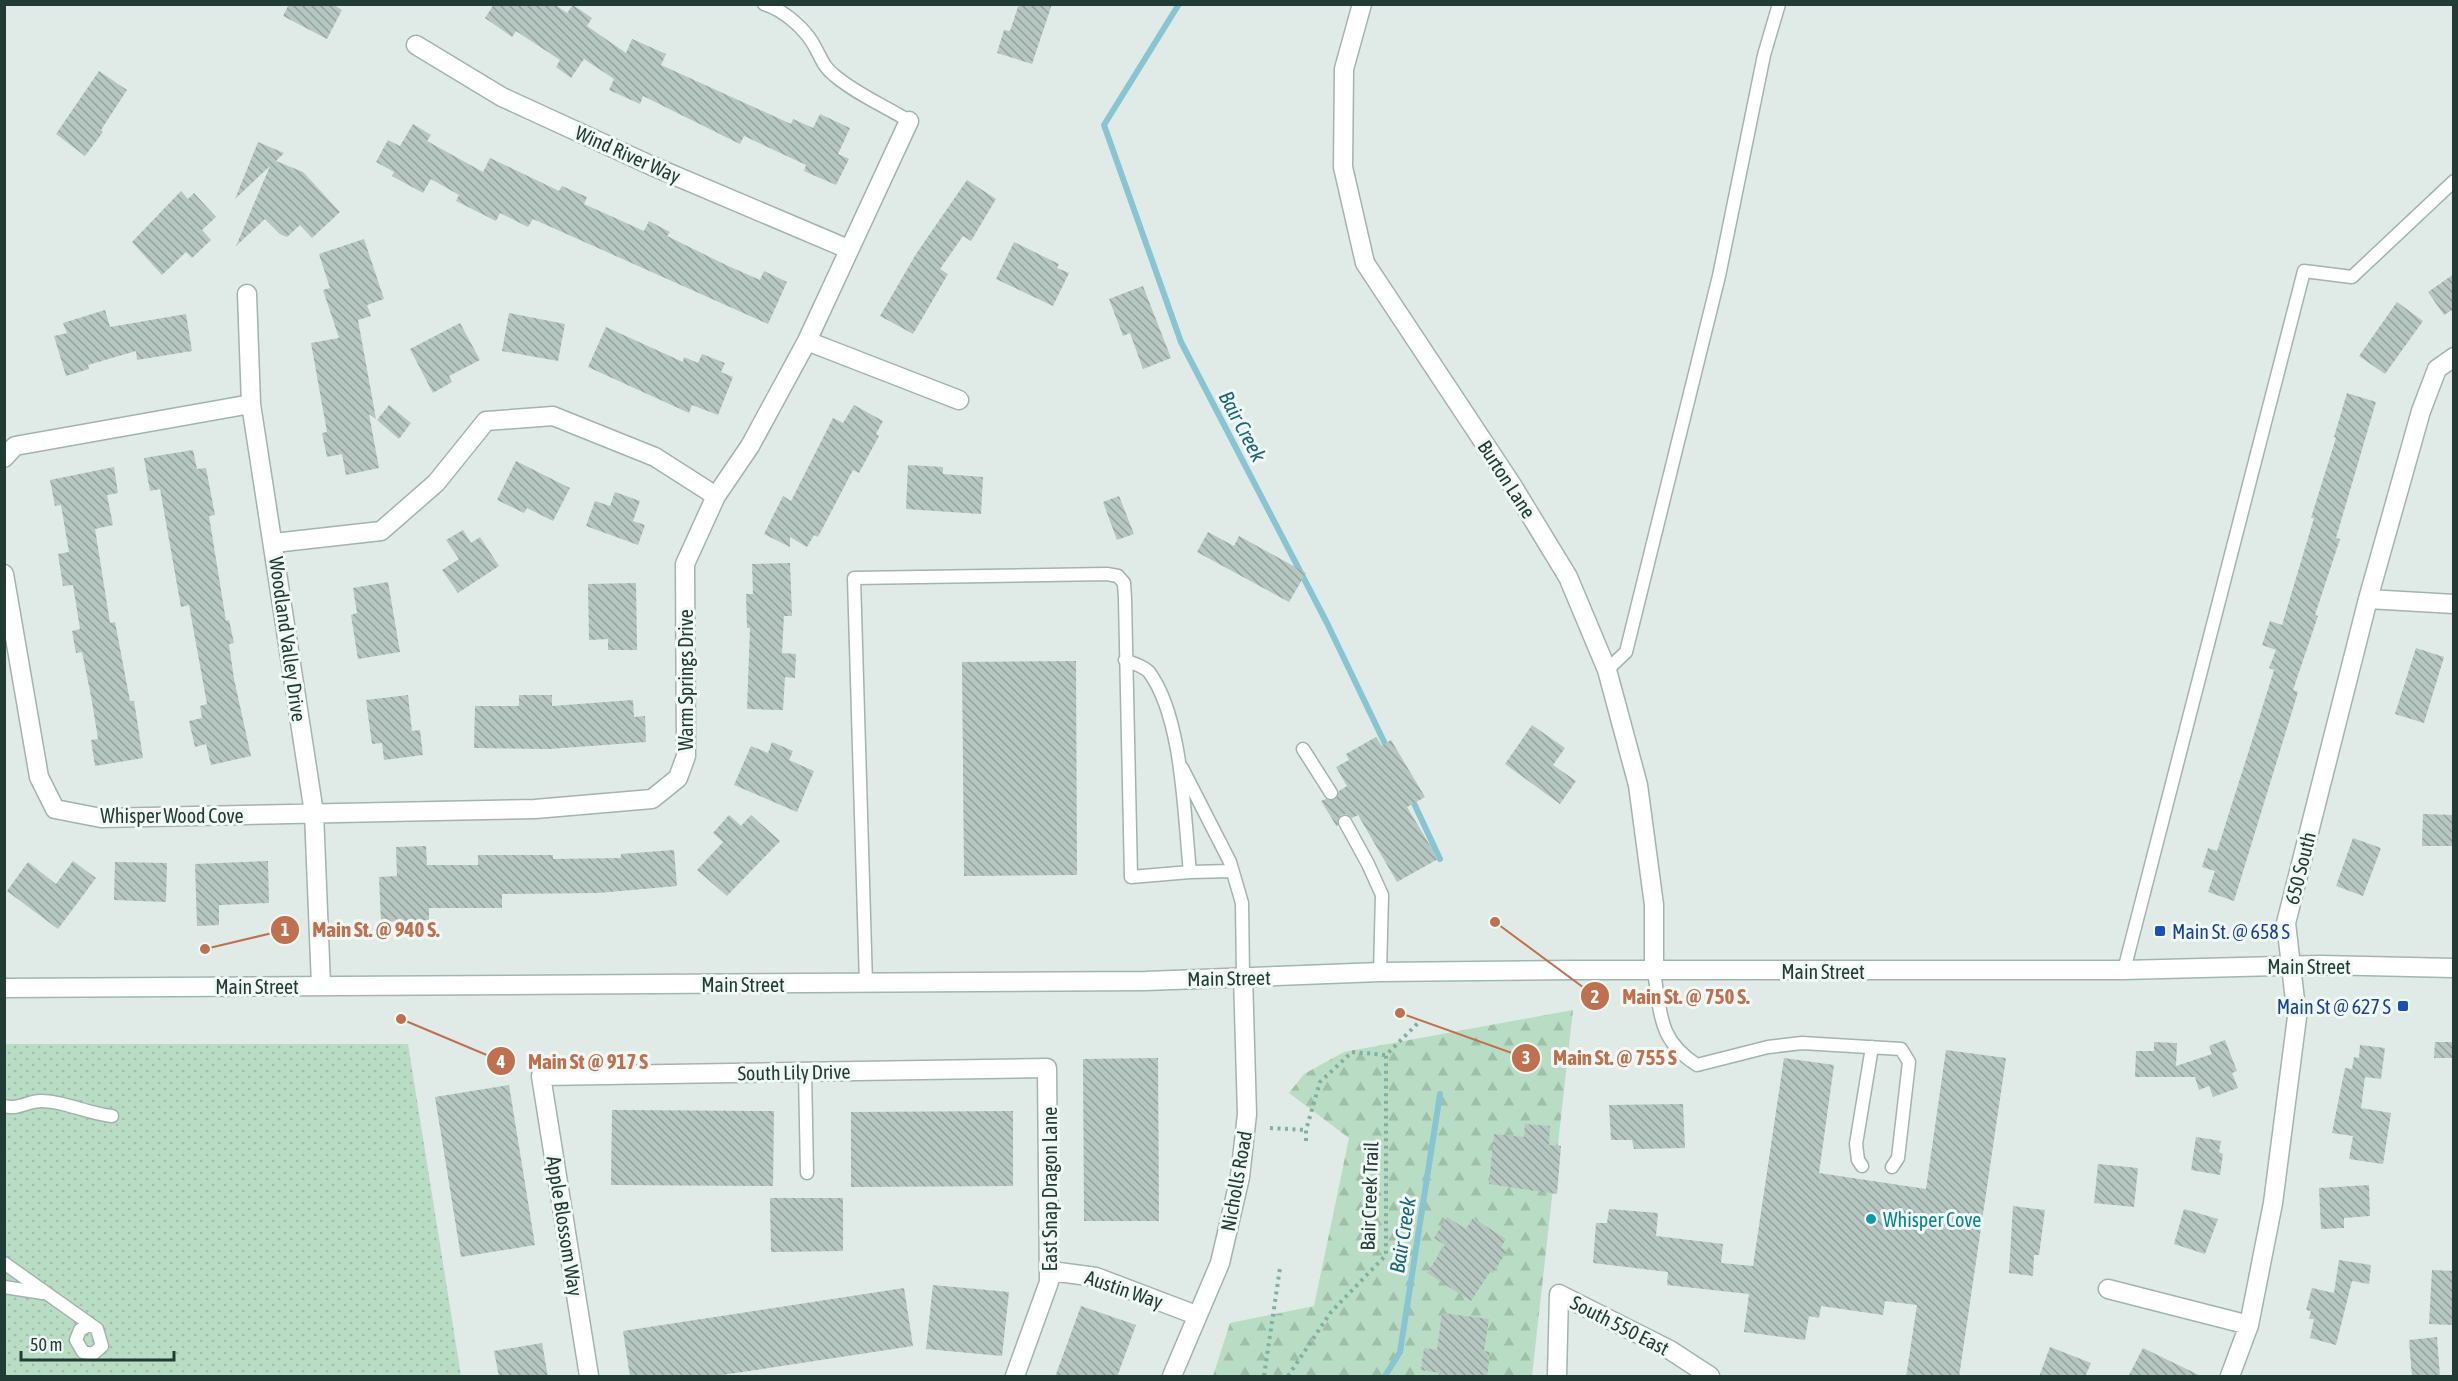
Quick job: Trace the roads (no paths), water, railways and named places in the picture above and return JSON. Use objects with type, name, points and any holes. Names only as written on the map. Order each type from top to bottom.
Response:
[{"type":"street","name":"Burton Lane","points":[[1362,4],[1344,69],[1343,167],[1365,263],[1512,484],[1568,578],[1607,670],[1638,784],[1654,905],[1654,972]]},
{"type":"street","name":"Wind River Way","points":[[416,45],[502,97],[650,165],[848,249]]},
{"type":"street","name":"Warm Springs Drive","points":[[314,813],[535,810],[652,799],[678,778],[686,756],[685,564],[716,496],[750,446],[807,341],[909,122]]},
{"type":"street","name":"Woodland Valley Drive","points":[[247,294],[251,404],[314,813],[321,985]]},
{"type":"street","points":[[807,341],[959,400]]},
{"type":"street","name":"650 South","points":[[2230,1377],[2249,1325],[2273,1203],[2297,1017],[2286,922],[2368,599],[2421,411],[2437,369],[2454,357]]},
{"type":"street","points":[[4,458],[15,446],[251,404]]},
{"type":"street","points":[[274,543],[381,531],[436,483],[486,421],[553,416],[655,457],[716,496]]},
{"type":"street","name":"Whisper Wood Cove","points":[[4,574],[39,777],[55,809],[101,818],[314,813]]},
{"type":"street","points":[[2368,599],[2454,604]]},
{"type":"street","name":"Main Street","points":[[4,988],[1146,981],[1380,972],[2124,970],[2291,966],[2454,968]]},
{"type":"street","name":"Nicholls Road","points":[[1173,1377],[1196,1315],[1220,1263],[1240,1177],[1246,1114],[1243,976]]},
{"type":"street","name":"South Lily Drive","points":[[541,1076],[1047,1068]]},
{"type":"street","name":"East Snap Dragon Lane","points":[[1015,1377],[1045,1298],[1051,1271],[1047,1068]]},
{"type":"street","name":"Apple Blossom Way","points":[[541,1076],[588,1377]]},
{"type":"street","name":"Austin Way","points":[[1051,1271],[1095,1277],[1196,1315]]},
{"type":"street","points":[[2108,1289],[2249,1325]]},
{"type":"street","name":"South 550 East","points":[[1557,1377],[1559,1294],[1670,1350],[1710,1377]]},
{"type":"lane","points":[[764,4],[789,18],[802,30],[816,47],[822,65],[835,76],[909,122]]},
{"type":"lane","points":[[1607,670],[1626,651],[1719,276],[1764,55],[1779,4]]},
{"type":"lane","points":[[2124,970],[2304,271],[2352,277],[2454,181]]},
{"type":"lane","points":[[866,984],[854,578],[1107,574],[1118,576],[1124,583],[1131,877],[1232,871]]},
{"type":"lane","points":[[1125,660],[1148,669],[1158,689],[1179,763],[1190,872]]},
{"type":"lane","points":[[1303,749],[1331,793]]},
{"type":"lane","points":[[1179,763],[1210,822],[1232,871],[1242,903],[1243,976]]},
{"type":"lane","points":[[1345,822],[1382,896],[1380,972]]},
{"type":"lane","points":[[1654,972],[1665,1033],[1679,1054],[1697,1065],[1768,1047],[1802,1042],[1901,1049],[1909,1062],[1898,1158],[1892,1167]]},
{"type":"lane","points":[[1862,1166],[1858,1160],[1856,1144],[1872,1047]]},
{"type":"lane","points":[[805,1072],[807,1173]]},
{"type":"lane","points":[[4,1107],[15,1109],[40,1101],[92,1114],[112,1116]]},
{"type":"lane","points":[[4,1263],[90,1324]]},
{"type":"lane","points":[[4,1287],[47,1293]]},
{"type":"waterway","name":"Bair Creek","points":[[1179,4],[1104,125],[1181,342],[1327,623],[1388,750]]},
{"type":"waterway","name":"Bair Creek","points":[[1411,797],[1440,859]]},
{"type":"waterway","name":"Bair Creek","points":[[1385,1376],[1400,1352],[1440,1094]]},
{"type":"place","name":"Main St. @ 750 S.","points":[[1495,922]]},
{"type":"place","name":"Main St. @ 658 S","points":[[2160,931]]},
{"type":"place","name":"Main St. @ 940 S.","points":[[205,949]]},
{"type":"place","name":"Main St @ 627 S","points":[[2403,1006]]},
{"type":"place","name":"Main St. @ 755 S","points":[[1400,1013]]},
{"type":"place","name":"Main St @ 917 S","points":[[401,1019]]},
{"type":"place","name":"Whisper Cove","points":[[1871,1219]]}]
